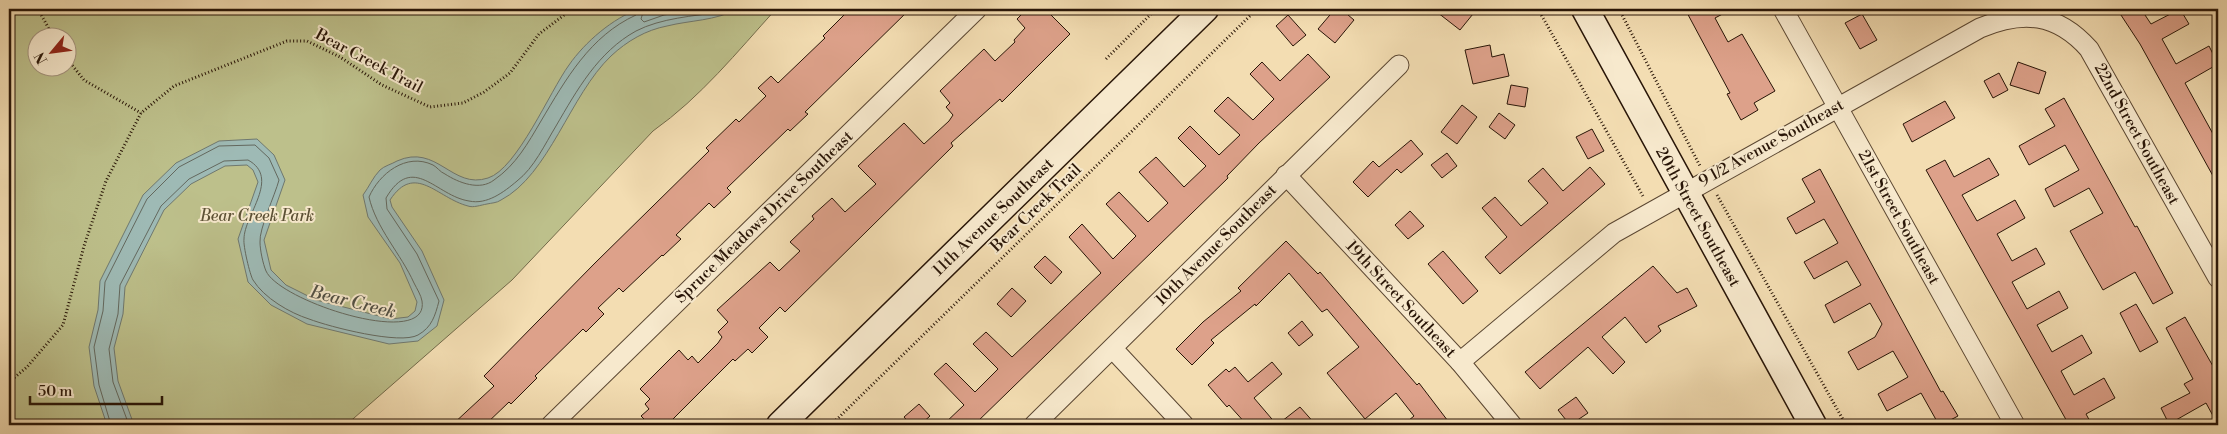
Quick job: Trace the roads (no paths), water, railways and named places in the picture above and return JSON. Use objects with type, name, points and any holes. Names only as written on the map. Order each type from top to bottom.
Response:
[{"type":"main road","name":"11th Avenue Southeast","points":[[780,425],[1205,9]]},
{"type":"main road","name":"20th Street Southeast","points":[[1585,9],[1813,425]]},
{"type":"street","name":"Spruce Meadows Drive Southeast","points":[[551,425],[977,9]]},
{"type":"street","name":"21st Street Southeast","points":[[1783,9],[2014,425]]},
{"type":"street","name":"9 1/2 Avenue Southeast","points":[[1460,362],[1614,233],[1684,192],[1980,28],[2007,18],[2032,16]]},
{"type":"street","name":"22nd Street Southeast","points":[[2032,16],[2047,19],[2062,26],[2076,35],[2089,49],[2218,278]]},
{"type":"street","name":"10th Avenue Southeast","points":[[1034,425],[1399,65]]},
{"type":"street","name":"19th Street Southeast","points":[[1286,175],[1460,362],[1512,425]]},
{"type":"street","points":[[1112,349],[1184,425]]},
{"type":"water","points":[[639,9],[737,9],[712,18],[652,30],[630,41],[617,51],[596,72],[533,172],[518,188],[499,201],[470,207],[417,183],[408,184],[399,189],[390,200],[392,207],[422,251],[444,300],[437,326],[418,341],[389,344],[307,324],[271,305],[248,282],[238,239],[258,182],[253,170],[247,165],[225,166],[191,184],[164,210],[125,287],[123,314],[114,348],[118,381],[134,425],[107,425],[94,386],[89,347],[98,310],[100,281],[143,195],[176,163],[219,141],[257,139],[274,155],[285,180],[264,240],[271,270],[286,285],[316,300],[391,319],[408,317],[415,311],[417,302],[400,263],[368,217],[363,195],[375,176],[386,166],[411,157],[423,158],[464,178],[475,180],[488,178],[499,172],[521,145],[561,77],[576,56],[600,32],[619,18]]},
{"type":"park label","name":"Bear Creek Park","points":[[257,216]]},
{"type":"water label","name":"Bear Creek","points":[[353,302]]}]
